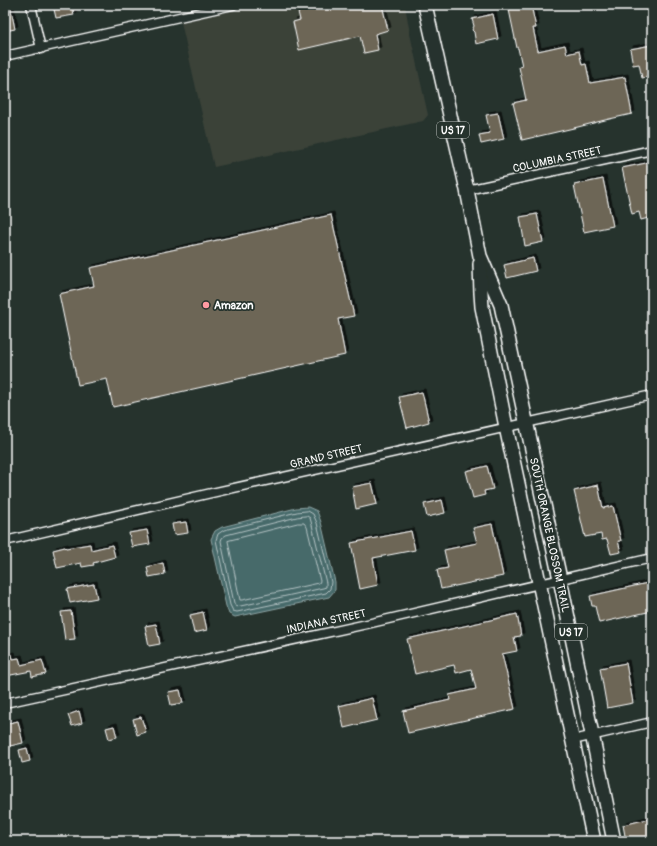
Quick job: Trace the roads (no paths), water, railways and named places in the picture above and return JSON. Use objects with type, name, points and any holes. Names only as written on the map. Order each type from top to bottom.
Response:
[{"type":"main road","name":"SOUTH ORANGE BLOSSOM TRAIL","points":[[425,5],[467,190],[480,256],[482,307],[594,841]]},
{"type":"main road","name":"SOUTH ORANGE BLOSSOM TRAIL","points":[[480,256],[501,305],[560,579],[614,841]]},
{"type":"street","points":[[31,5],[41,49]]},
{"type":"street","points":[[5,56],[233,5]]},
{"type":"street","name":"COLUMBIA STREET","points":[[467,190],[652,150]]},
{"type":"street","name":"GRAND STREET","points":[[5,541],[207,494],[652,395]]},
{"type":"street","name":"INDIANA STREET","points":[[5,704],[367,624],[652,558]]},
{"type":"street","points":[[573,740],[652,722]]},
{"type":"water","points":[[308,507],[317,511],[321,522],[335,582],[335,590],[329,597],[235,617],[229,614],[211,539],[215,531],[222,527],[296,508]]},
{"type":"place","name":"Amazon","points":[[206,305]]}]
